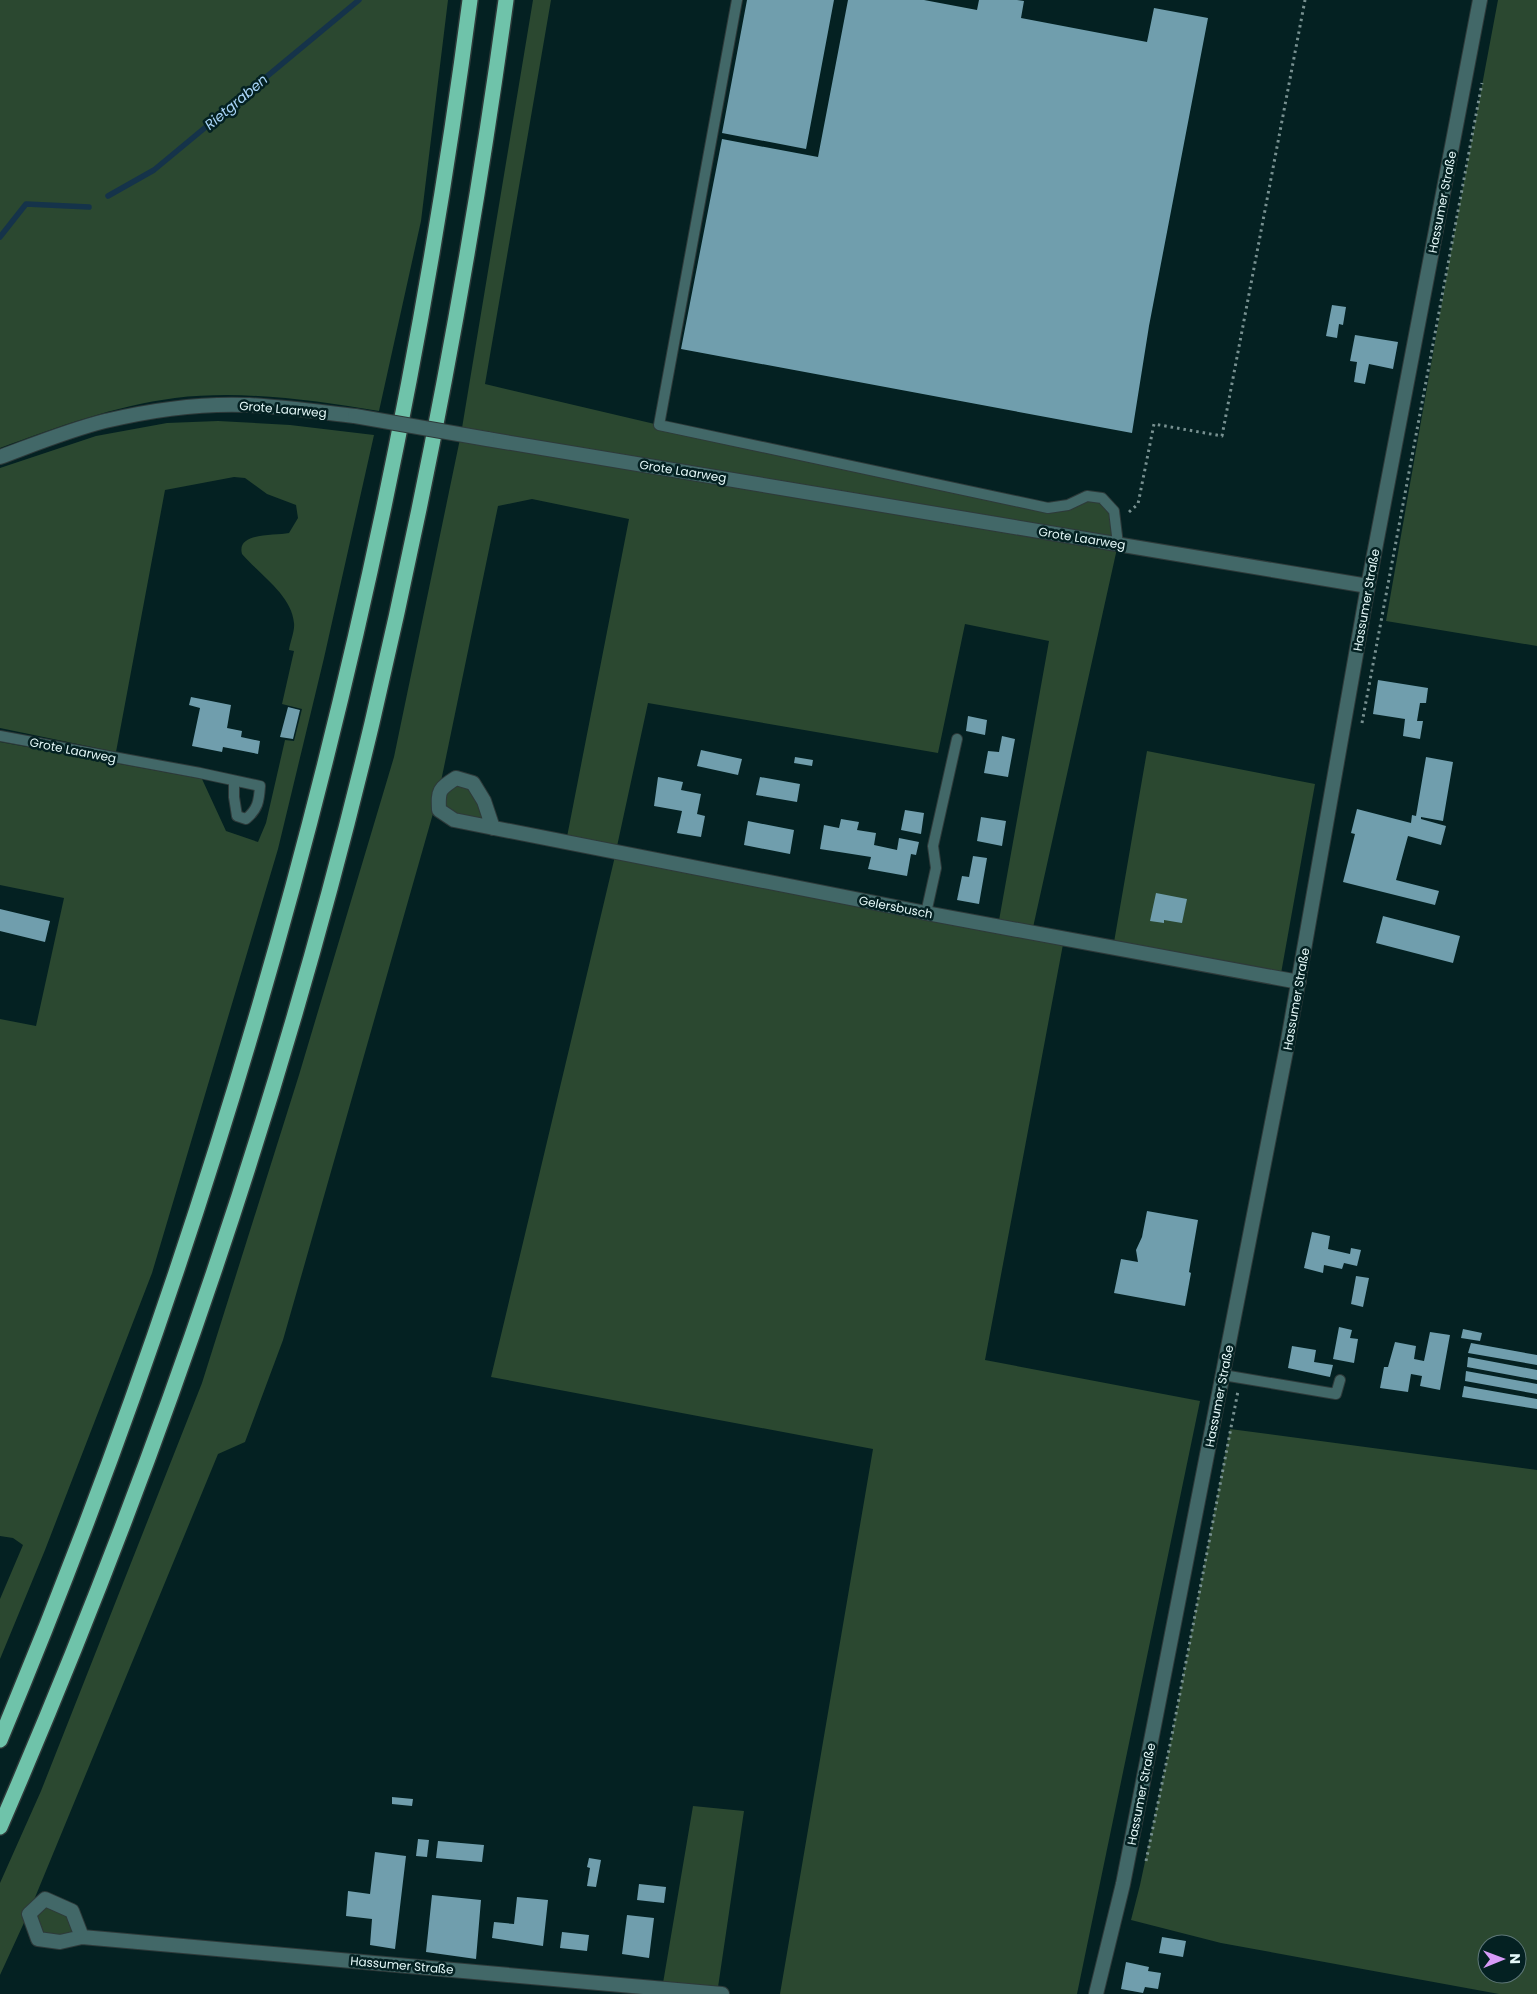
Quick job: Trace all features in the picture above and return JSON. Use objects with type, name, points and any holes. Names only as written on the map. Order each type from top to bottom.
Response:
[{"type":"highway","points":[[0,1740],[82,1536],[175,1276],[250,1043],[309,830],[348,670],[390,482],[442,197],[470,0]]},
{"type":"highway","points":[[0,1827],[82,1630],[161,1423],[209,1287],[310,960],[371,727],[422,496],[476,208],[506,0]]},
{"type":"street","name":"Hassumer Straße","points":[[1096,1994],[1123,1884],[1299,982],[1368,586],[1480,0]]},
{"type":"street","name":"Grote Laarweg","points":[[0,457],[105,421],[169,410],[208,406],[248,405],[304,410],[356,416],[1368,586]]},
{"type":"street","name":"Gelersbusch","points":[[493,828],[926,913],[1299,982]]},
{"type":"street","name":"Hassumer Straße","points":[[82,1937],[722,1994]]},
{"type":"lane","points":[[736,0],[659,425],[1048,508],[1068,505],[1087,496],[1102,498],[1114,511],[1118,544]]},
{"type":"lane","name":"Grote Laarweg","points":[[0,736],[234,781]]},
{"type":"lane","points":[[926,913],[936,868],[933,846],[957,740]]},
{"type":"lane","points":[[1223,1375],[1336,1394],[1340,1380]]},
{"type":"path","points":[[1115,524],[1138,504],[1154,424],[1222,436],[1305,0]]},
{"type":"path","points":[[1387,588],[1484,76]]},
{"type":"green space","points":[[0,0],[448,0],[421,221],[379,411],[277,397],[226,395],[175,398],[108,412],[64,425],[0,448]]},
{"type":"green space","points":[[533,0],[551,0],[485,384],[659,425],[1048,508],[1102,498],[1114,511],[1118,544],[1032,932],[1064,939],[985,1360],[1200,1401],[1077,1994],[780,1994],[873,1449],[491,1377],[616,852],[566,842],[629,519],[532,499],[498,506],[439,791],[442,787],[473,783],[493,828],[454,820],[438,796],[283,1340],[245,1442],[218,1454],[29,1912],[45,1899],[72,1911],[82,1937],[38,1939],[28,1914],[0,1975],[0,1883],[41,1791],[202,1383],[299,1075],[394,757],[461,434]],"holes":[[[965,624],[1049,641],[998,926],[616,851],[648,703],[938,753]]]},
{"type":"green space","points":[[1498,0],[1537,0],[1537,646],[1386,621],[1450,256]]},
{"type":"green space","points":[[218,421],[290,425],[374,435],[324,658],[278,849],[152,1273],[45,1550],[0,1659],[0,1599],[23,1545],[13,1538],[0,1536],[0,1019],[36,1026],[64,898],[0,885],[0,742],[202,779],[226,831],[258,842],[266,823],[285,740],[294,741],[302,709],[282,704],[294,651],[289,650],[294,626],[292,613],[281,594],[242,554],[242,547],[251,538],[289,533],[298,518],[296,505],[267,494],[245,478],[234,477],[165,490],[116,752],[0,728],[0,468],[96,436],[167,423]]},
{"type":"green space","points":[[1147,751],[1315,784],[1280,979],[1113,948]]},
{"type":"green space","points":[[1230,1429],[1537,1470],[1537,1994],[1499,1994],[1221,1943],[1131,1920],[1171,1740]]},
{"type":"green space","points":[[693,1806],[744,1811],[717,1994],[662,1989]]},
{"type":"building","points":[[747,0],[834,0],[806,149],[722,133]]},
{"type":"building","points":[[848,0],[924,0],[977,10],[979,0],[1017,0],[1024,1],[1021,18],[1147,42],[1154,8],[1208,18],[1149,326],[1132,433],[681,349],[722,139],[818,157]]},
{"type":"building","points":[[1332,305],[1346,307],[1343,325],[1339,324],[1337,338],[1326,336]]},
{"type":"building","points":[[1355,335],[1398,342],[1393,369],[1369,364],[1365,384],[1354,382],[1357,362],[1350,361]]},
{"type":"building","points":[[1378,680],[1428,688],[1426,703],[1420,703],[1417,721],[1423,721],[1420,739],[1403,736],[1405,719],[1373,714]]},
{"type":"building","points":[[191,697],[231,705],[227,728],[242,731],[241,737],[260,741],[258,754],[223,747],[222,752],[192,746],[200,708],[189,705]]},
{"type":"building","points":[[288,707],[300,710],[293,739],[280,737]]},
{"type":"building","points":[[968,716],[987,720],[985,735],[966,731]]},
{"type":"building","points":[[1002,736],[1015,739],[1008,777],[984,773],[988,751],[999,752]]},
{"type":"building","points":[[701,750],[742,759],[738,775],[697,766]]},
{"type":"building","points":[[795,757],[813,760],[812,766],[794,763]]},
{"type":"building","points":[[1426,757],[1453,762],[1443,821],[1421,817],[1421,819],[1446,826],[1441,845],[1408,836],[1396,880],[1439,891],[1435,905],[1343,882],[1355,834],[1351,833],[1357,809],[1411,823],[1412,815],[1416,816]]},
{"type":"building","points":[[658,777],[683,782],[681,790],[701,794],[697,814],[705,816],[701,837],[677,833],[682,811],[654,806]]},
{"type":"building","points":[[760,777],[800,784],[797,802],[756,795]]},
{"type":"building","points":[[905,810],[924,813],[921,834],[901,830]]},
{"type":"building","points":[[981,817],[1006,821],[1002,846],[977,841]]},
{"type":"building","points":[[841,819],[859,822],[857,830],[876,833],[874,845],[897,850],[899,838],[919,842],[916,855],[911,854],[907,876],[868,869],[871,857],[820,849],[824,825],[839,828]]},
{"type":"building","points":[[748,821],[794,830],[790,854],[744,845]]},
{"type":"building","points":[[973,856],[987,858],[979,904],[957,900],[962,876],[969,877]]},
{"type":"building","points":[[1156,893],[1187,899],[1182,923],[1164,920],[1164,923],[1150,921]]},
{"type":"building","points":[[0,909],[50,921],[45,942],[0,931]]},
{"type":"building","points":[[1383,916],[1460,936],[1453,963],[1376,943]]},
{"type":"building","points":[[1147,1211],[1198,1220],[1185,1306],[1114,1293],[1121,1259],[1138,1262],[1136,1250],[1142,1237]]},
{"type":"building","points":[[1312,1232],[1330,1236],[1328,1249],[1350,1254],[1351,1248],[1361,1250],[1357,1266],[1344,1263],[1342,1269],[1324,1265],[1323,1273],[1304,1268]]},
{"type":"building","points":[[1356,1276],[1369,1278],[1363,1307],[1351,1304]]},
{"type":"building","points":[[1339,1327],[1352,1330],[1350,1338],[1358,1339],[1354,1363],[1333,1359]]},
{"type":"building","points":[[1463,1329],[1482,1333],[1480,1341],[1461,1338]]},
{"type":"building","points":[[1430,1332],[1450,1335],[1440,1390],[1420,1386],[1422,1376],[1411,1374],[1408,1392],[1380,1388],[1384,1367],[1388,1367],[1395,1342],[1416,1346],[1414,1359],[1424,1361]]},
{"type":"building","points":[[1471,1343],[1537,1355],[1537,1365],[1468,1353]]},
{"type":"building","points":[[1292,1346],[1316,1350],[1314,1362],[1333,1365],[1330,1377],[1288,1368]]},
{"type":"building","points":[[1468,1357],[1537,1370],[1537,1380],[1467,1367]]},
{"type":"building","points":[[1466,1371],[1537,1384],[1537,1394],[1465,1381]]},
{"type":"building","points":[[1464,1386],[1537,1399],[1537,1409],[1462,1397]]},
{"type":"building","points":[[392,1797],[413,1799],[412,1806],[392,1804]]},
{"type":"building","points":[[418,1839],[429,1840],[427,1857],[416,1856]]},
{"type":"building","points":[[438,1841],[484,1845],[482,1862],[436,1858]]},
{"type":"building","points":[[375,1852],[406,1856],[395,1949],[370,1945],[372,1919],[346,1916],[348,1891],[370,1894]]},
{"type":"building","points":[[589,1858],[601,1860],[596,1887],[587,1886],[590,1868],[587,1867]]},
{"type":"building","points":[[639,1884],[666,1887],[664,1903],[637,1900]]},
{"type":"building","points":[[432,1895],[481,1900],[476,1959],[426,1952]]},
{"type":"building","points":[[517,1897],[548,1900],[543,1946],[492,1938],[494,1922],[514,1924]]},
{"type":"building","points":[[627,1915],[654,1918],[649,1958],[622,1954]]},
{"type":"building","points":[[562,1932],[589,1935],[587,1951],[560,1948]]},
{"type":"building","points":[[1162,1937],[1186,1941],[1183,1957],[1159,1953]]},
{"type":"building","points":[[1126,1962],[1149,1967],[1148,1971],[1161,1973],[1158,1989],[1145,1987],[1143,1993],[1121,1989]]},
{"type":"waterway","name":"Rietgraben","points":[[108,196],[154,170],[359,0]]},
{"type":"waterway","name":"Rietgraben","points":[[0,237],[26,204],[89,207]]}]
